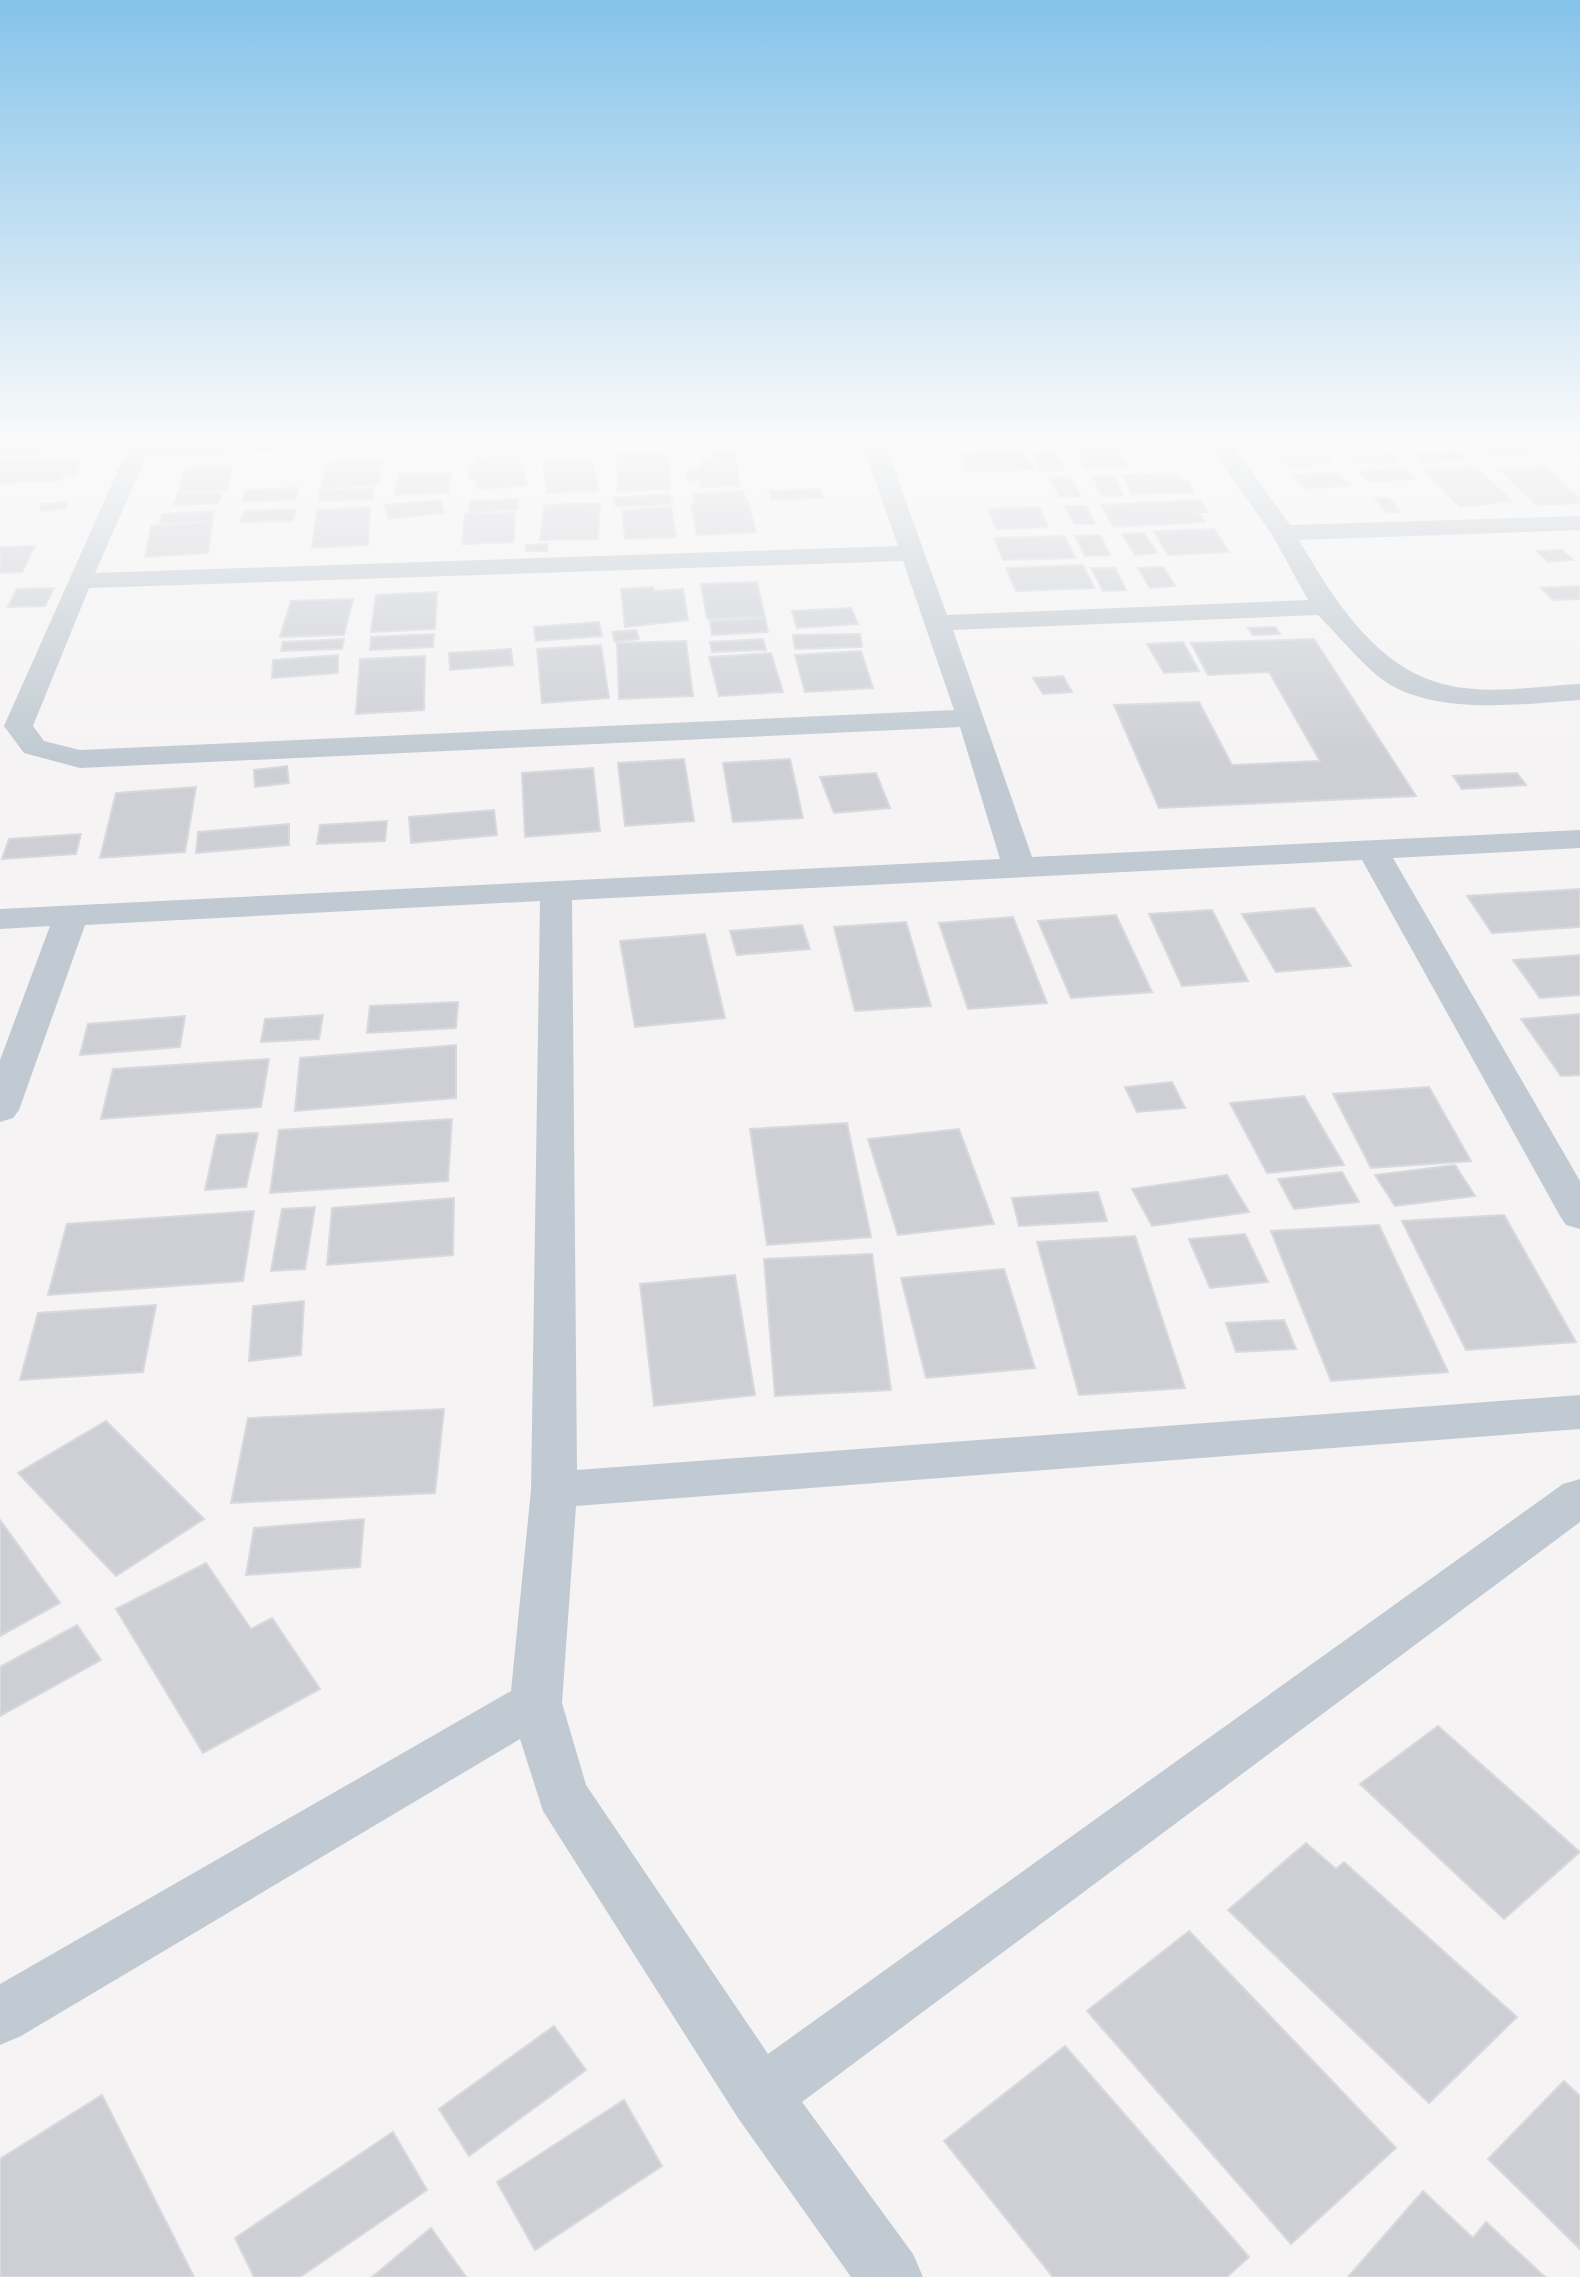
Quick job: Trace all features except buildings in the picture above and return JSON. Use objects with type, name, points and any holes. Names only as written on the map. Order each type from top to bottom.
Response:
[{"type":"street","points":[[95,545],[18,726],[34,747],[80,759],[971,718]]},
{"type":"street","points":[[907,545],[971,718],[1019,867]]},
{"type":"street","points":[[1290,545],[1325,607],[1390,672],[1413,684],[1448,694],[1503,697],[1580,692]]},
{"type":"street","points":[[79,581],[910,553]]},
{"type":"street","points":[[937,623],[1325,607]]},
{"type":"street","points":[[0,919],[1580,839]]},
{"type":"street","points":[[1373,851],[1580,1216]]},
{"type":"street","points":[[556,890],[554,1490],[536,1703],[562,1794],[760,2096],[890,2277]]},
{"type":"street","points":[[0,1110],[71,916]]},
{"type":"street","points":[[554,1490],[1580,1412]]},
{"type":"street","points":[[760,2096],[1580,1497]]},
{"type":"street","points":[[0,2016],[536,1703]]}]
